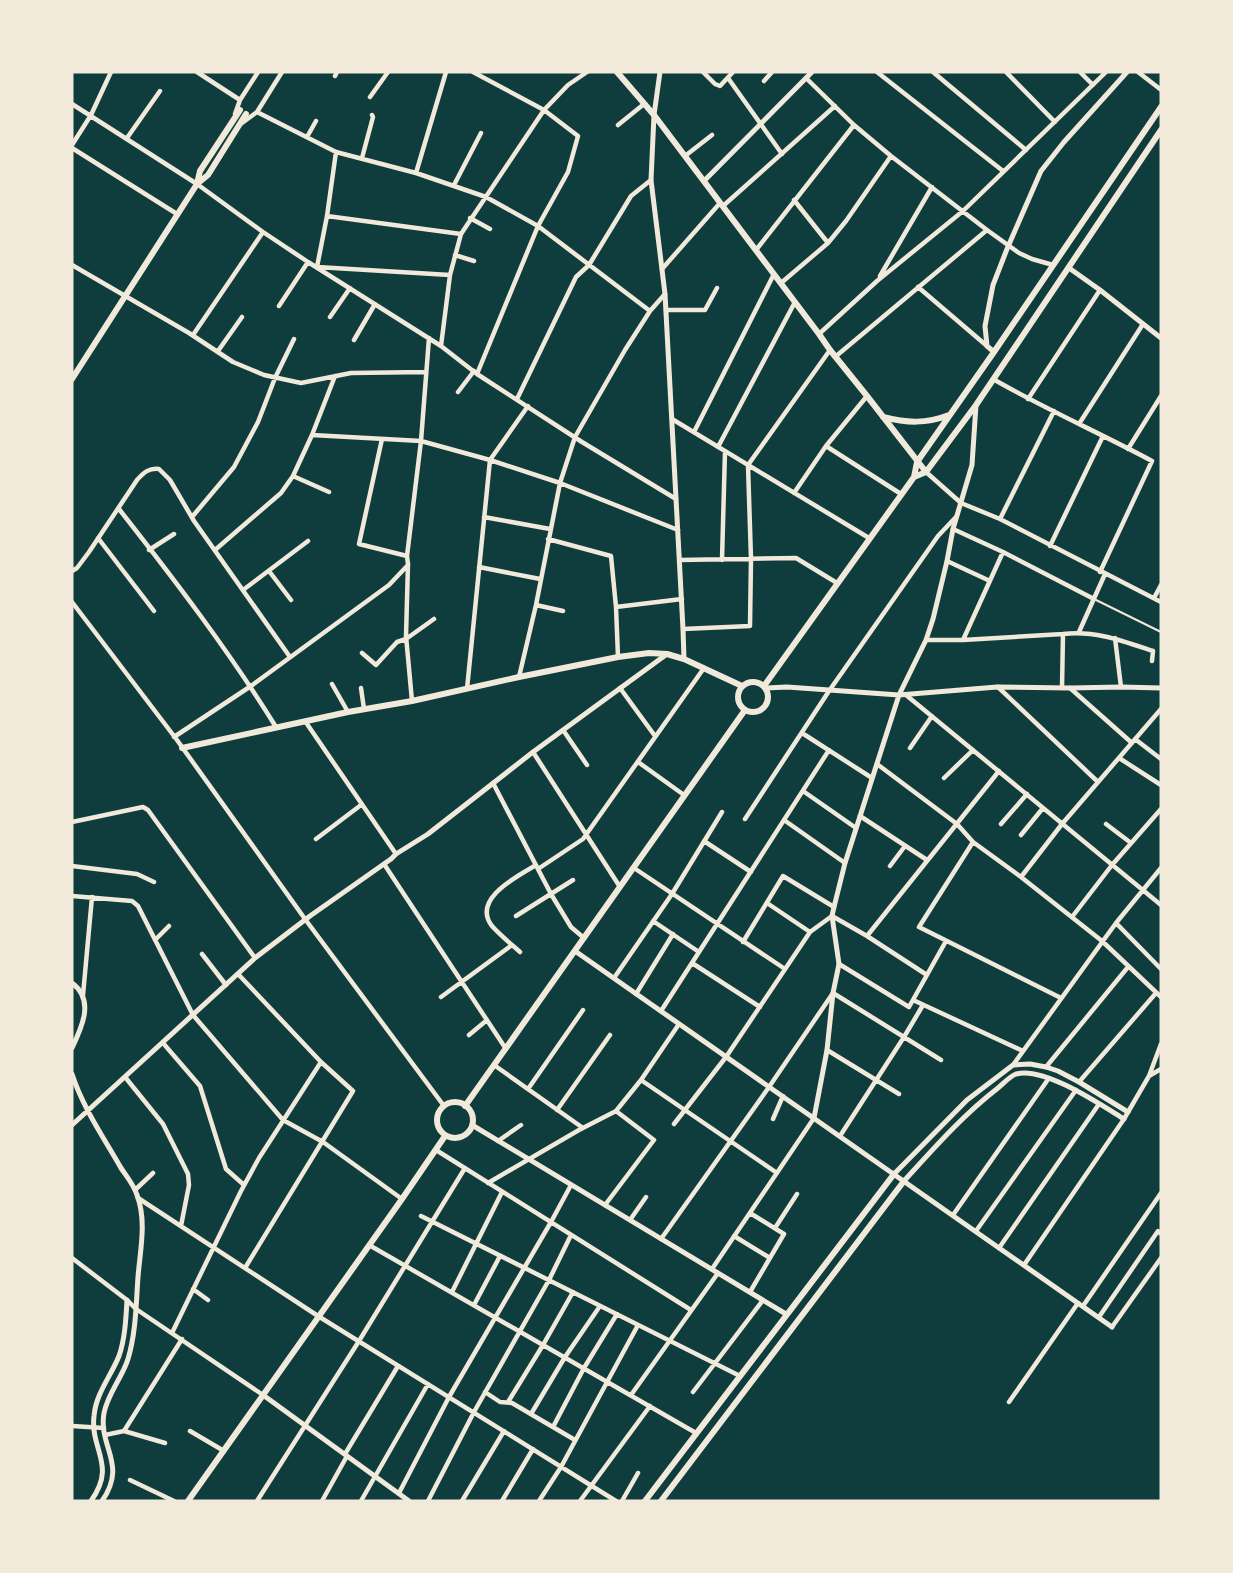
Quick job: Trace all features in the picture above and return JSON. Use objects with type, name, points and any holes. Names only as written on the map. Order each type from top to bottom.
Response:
[{"type":"main road","points":[[617,72],[654,115],[835,357],[926,472]]},
{"type":"main road","points":[[765,687],[914,477],[917,462],[1161,107]]},
{"type":"main road","points":[[72,379],[196,184],[200,171],[232,120],[243,112],[239,125],[208,175],[196,184]]},
{"type":"main road","points":[[1154,117],[1161,122]]},
{"type":"main road","points":[[914,477],[926,472],[976,405],[1161,130]]},
{"type":"main road","points":[[1016,320],[1028,329]]},
{"type":"main road","points":[[883,417],[903,422],[917,422],[936,420],[950,415]]},
{"type":"main road","points":[[182,748],[519,677],[649,653],[667,654],[684,659],[742,686]]},
{"type":"main road","points":[[752,681],[765,687],[768,698],[764,707],[755,712],[745,710],[741,706],[738,697],[742,686],[752,681]]},
{"type":"main road","points":[[465,1106],[745,710]]},
{"type":"main road","points":[[451,1103],[465,1106],[473,1118],[469,1131],[458,1138],[445,1136],[438,1125],[437,1118],[440,1111],[451,1103]]},
{"type":"main road","points":[[188,1501],[445,1136]]},
{"type":"main road","points":[[645,1501],[894,1174]]},
{"type":"main road","points":[[661,1501],[904,1181]]},
{"type":"street","points":[[111,72],[91,116],[72,146],[177,214]]},
{"type":"street","points":[[197,72],[240,100]]},
{"type":"street","points":[[232,120],[240,100],[258,72]]},
{"type":"street","points":[[239,125],[257,112],[282,72]]},
{"type":"street","points":[[370,97],[388,72]]},
{"type":"street","points":[[416,173],[446,72]]},
{"type":"street","points":[[458,392],[476,373],[538,225],[568,172],[578,136],[544,110],[473,72]]},
{"type":"street","points":[[487,80],[491,72]]},
{"type":"street","points":[[441,346],[450,275],[461,234],[544,110],[568,85],[587,72]]},
{"type":"street","points":[[660,72],[654,115],[651,180],[665,294],[684,659]]},
{"type":"street","points":[[703,72],[720,86],[733,72]]},
{"type":"street","points":[[764,81],[772,72]]},
{"type":"street","points":[[704,181],[812,72]]},
{"type":"street","points":[[877,72],[1003,171]]},
{"type":"street","points":[[933,72],[1026,150]]},
{"type":"street","points":[[1006,72],[1055,122]]},
{"type":"street","points":[[1080,72],[1093,85]]},
{"type":"street","points":[[819,334],[877,281],[963,210],[1106,72]]},
{"type":"street","points":[[987,346],[985,326],[993,285],[1041,171],[1127,72]]},
{"type":"street","points":[[1138,72],[1160,89]]},
{"type":"street","points":[[728,78],[782,154]]},
{"type":"street","points":[[806,78],[854,125],[987,230],[1019,253],[1053,266]]},
{"type":"street","points":[[126,138],[160,91]]},
{"type":"street","points":[[72,104],[196,184],[308,262],[429,338],[476,373],[676,499]]},
{"type":"street","points":[[618,125],[644,104]]},
{"type":"street","points":[[662,269],[721,205],[835,106]]},
{"type":"street","points":[[257,112],[336,152],[416,173],[486,196],[538,225],[650,311]]},
{"type":"street","points":[[362,158],[372,115]]},
{"type":"street","points":[[307,137],[316,121]]},
{"type":"street","points":[[756,250],[854,125]]},
{"type":"street","points":[[454,185],[481,133]]},
{"type":"street","points":[[685,156],[712,135]]},
{"type":"street","points":[[317,267],[336,152]]},
{"type":"street","points":[[781,283],[828,243],[891,156]]},
{"type":"street","points":[[516,399],[576,277],[589,265],[631,196],[651,180]]},
{"type":"street","points":[[877,281],[932,187]]},
{"type":"street","points":[[794,200],[828,243]]},
{"type":"street","points":[[327,216],[461,234]]},
{"type":"street","points":[[471,219],[490,229]]},
{"type":"street","points":[[835,357],[987,230]]},
{"type":"street","points":[[193,335],[263,232]]},
{"type":"street","points":[[455,255],[474,261]]},
{"type":"street","points":[[279,306],[308,262]]},
{"type":"street","points":[[72,266],[193,335],[233,362],[264,375],[301,383],[351,373],[426,372]]},
{"type":"street","points":[[317,267],[450,275]]},
{"type":"street","points":[[1069,268],[1161,338]]},
{"type":"street","points":[[694,432],[774,274]]},
{"type":"street","points":[[918,287],[994,352]]},
{"type":"street","points":[[330,317],[350,288]]},
{"type":"street","points":[[666,310],[705,310],[717,288]]},
{"type":"street","points":[[1028,399],[1100,290]]},
{"type":"street","points":[[519,677],[560,483],[575,437],[625,350],[650,311],[665,294]]},
{"type":"street","points":[[718,447],[795,302]]},
{"type":"street","points":[[354,340],[375,304]]},
{"type":"street","points":[[218,351],[242,317]]},
{"type":"street","points":[[1079,424],[1143,324]]},
{"type":"street","points":[[412,701],[406,639],[407,556],[421,441],[429,338]]},
{"type":"street","points":[[192,518],[234,467],[258,422],[275,378],[294,339]]},
{"type":"street","points":[[683,628],[750,626],[751,559],[748,465],[830,350]]},
{"type":"street","points":[[215,550],[281,493],[293,476],[335,376]]},
{"type":"street","points":[[993,379],[1152,461],[1079,632]]},
{"type":"street","points":[[794,493],[826,446],[867,396]]},
{"type":"street","points":[[1128,448],[1161,396]]},
{"type":"street","points":[[631,1395],[691,1310],[734,1236],[814,1118],[827,1050],[833,993],[839,964],[832,916],[845,863],[872,778],[933,620],[953,529],[972,465],[976,405]]},
{"type":"street","points":[[466,689],[490,460],[528,406]]},
{"type":"street","points":[[1000,519],[1054,411]]},
{"type":"street","points":[[672,419],[869,538]]},
{"type":"street","points":[[312,435],[421,441],[560,483],[678,530]]},
{"type":"street","points":[[1050,546],[1103,436]]},
{"type":"street","points":[[382,439],[359,544],[407,556]]},
{"type":"street","points":[[826,446],[901,494]]},
{"type":"street","points":[[722,560],[725,451]]},
{"type":"street","points":[[72,571],[77,568],[137,480],[144,473],[152,469],[159,469],[170,480],[192,518],[290,657]]},
{"type":"street","points":[[926,472],[961,503],[1000,519],[1161,602]]},
{"type":"street","points":[[293,476],[329,492]]},
{"type":"street","points":[[118,509],[177,584],[251,686],[276,727]]},
{"type":"street","points":[[745,819],[829,691],[938,536],[957,514]]},
{"type":"street","points":[[484,517],[550,529]]},
{"type":"street","points":[[953,529],[1094,599]]},
{"type":"street","points":[[150,550],[174,534]]},
{"type":"street","points":[[98,538],[154,611]]},
{"type":"street","points":[[548,539],[611,556],[618,657]]},
{"type":"street","points":[[243,590],[308,541]]},
{"type":"street","points":[[963,640],[1003,552]]},
{"type":"street","points":[[680,561],[796,558],[837,583]]},
{"type":"street","points":[[947,561],[990,581]]},
{"type":"street","points":[[174,737],[251,686],[389,585],[408,564]]},
{"type":"street","points":[[479,567],[540,579]]},
{"type":"street","points":[[269,571],[291,600]]},
{"type":"street","points":[[1154,598],[1161,585]]},
{"type":"street","points":[[616,607],[682,599]]},
{"type":"street","points":[[72,602],[174,737],[444,1106]]},
{"type":"street","points":[[536,605],[564,611]]},
{"type":"street","points":[[362,653],[376,665],[397,642],[406,639],[434,619]]},
{"type":"street","points":[[926,640],[963,640],[1079,632],[1115,638],[1153,651],[1152,661]]},
{"type":"street","points":[[1062,688],[1063,634]]},
{"type":"street","points":[[1115,638],[1121,687]]},
{"type":"street","points":[[72,1125],[255,958],[305,919],[428,834],[533,752],[667,654]]},
{"type":"street","points":[[520,952],[491,925],[486,911],[488,902],[494,893],[583,839],[704,668]]},
{"type":"street","points":[[332,684],[348,712]]},
{"type":"street","points":[[765,687],[903,695],[997,687],[1161,688]]},
{"type":"street","points":[[997,687],[1098,782]]},
{"type":"street","points":[[361,688],[364,710]]},
{"type":"street","points":[[620,688],[655,736]]},
{"type":"street","points":[[1070,688],[1133,741],[1161,759]]},
{"type":"street","points":[[903,695],[932,716],[1161,905]]},
{"type":"street","points":[[1021,877],[1062,824],[1161,709]]},
{"type":"street","points":[[910,748],[932,716]]},
{"type":"street","points":[[305,721],[396,854]]},
{"type":"street","points":[[563,730],[586,765]]},
{"type":"street","points":[[802,733],[872,778]]},
{"type":"street","points":[[661,1011],[829,750]]},
{"type":"street","points":[[944,778],[973,750]]},
{"type":"street","points":[[533,752],[620,886]]},
{"type":"street","points":[[1119,758],[1161,785]]},
{"type":"street","points":[[638,762],[684,795]]},
{"type":"street","points":[[877,764],[957,824],[973,842],[1102,941],[1161,997]]},
{"type":"street","points":[[867,936],[999,771]]},
{"type":"street","points":[[493,783],[551,894],[571,927],[584,938]]},
{"type":"street","points":[[803,791],[856,828]]},
{"type":"street","points":[[1001,824],[1027,794]]},
{"type":"street","points":[[316,839],[361,805]]},
{"type":"street","points":[[72,822],[143,807],[148,810],[255,958]]},
{"type":"street","points":[[1021,835],[1042,808]]},
{"type":"street","points":[[1072,917],[1112,865],[1161,809]]},
{"type":"street","points":[[614,978],[672,894],[722,812]]},
{"type":"street","points":[[860,816],[927,860]]},
{"type":"street","points":[[784,820],[845,863]]},
{"type":"street","points":[[1106,824],[1131,843]]},
{"type":"street","points":[[704,841],[751,872]]},
{"type":"street","points":[[973,842],[920,927],[1061,998]]},
{"type":"street","points":[[890,866],[905,846]]},
{"type":"street","points":[[384,864],[506,1049]]},
{"type":"street","points":[[72,866],[137,874],[154,882]]},
{"type":"street","points":[[633,868],[785,969]]},
{"type":"street","points":[[894,1174],[967,1100],[1013,1065],[1102,941],[1161,868]]},
{"type":"street","points":[[743,942],[783,876],[834,908]]},
{"type":"street","points":[[516,916],[573,880]]},
{"type":"street","points":[[72,896],[132,901],[138,906],[193,1015],[283,1120],[323,1142],[402,1199]]},
{"type":"street","points":[[83,995],[93,897]]},
{"type":"street","points":[[766,903],[810,932]]},
{"type":"street","points":[[832,916],[927,975]]},
{"type":"street","points":[[674,1124],[726,1057],[810,932],[832,916]]},
{"type":"street","points":[[653,921],[699,952]]},
{"type":"street","points":[[1116,923],[1161,969]]},
{"type":"street","points":[[155,940],[169,926]]},
{"type":"street","points":[[636,994],[673,934]]},
{"type":"street","points":[[839,964],[909,1007],[945,941]]},
{"type":"street","points":[[441,997],[512,945]]},
{"type":"street","points":[[575,951],[1112,1327],[1161,1258]]},
{"type":"street","points":[[202,954],[226,985]]},
{"type":"street","points":[[692,963],[760,1007]]},
{"type":"street","points":[[1046,1067],[1128,967]]},
{"type":"street","points":[[237,974],[321,1062],[353,1091],[245,1268]]},
{"type":"street","points":[[72,983],[83,995],[86,1003],[82,1025],[72,1048]]},
{"type":"street","points":[[833,993],[941,1060]]},
{"type":"street","points":[[661,1239],[833,993]]},
{"type":"street","points":[[1079,1082],[1156,993]]},
{"type":"street","points":[[913,1000],[1023,1051]]},
{"type":"street","points":[[840,1136],[923,1005]]},
{"type":"street","points":[[528,1089],[583,1010]]},
{"type":"street","points":[[469,1035],[487,1020]]},
{"type":"street","points":[[488,1183],[583,1128],[616,1112],[679,1024]]},
{"type":"street","points":[[557,1110],[610,1035]]},
{"type":"street","points":[[163,1043],[200,1086],[226,1169],[244,1185]]},
{"type":"street","points":[[1024,1265],[1124,1119],[1149,1076],[1161,1044]]},
{"type":"street","points":[[827,1050],[899,1094]]},
{"type":"street","points":[[172,1332],[244,1185],[321,1062]]},
{"type":"street","points":[[1013,1065],[1030,1064],[1046,1067],[1079,1082],[1128,1112]]},
{"type":"street","points":[[494,1065],[583,1128]]},
{"type":"street","points":[[1013,1065],[1016,1074]]},
{"type":"street","points":[[1149,1076],[1161,1069]]},
{"type":"street","points":[[72,1074],[73,1084],[135,1190],[142,1212],[136,1318],[128,1360],[105,1406],[103,1419],[114,1473],[113,1481],[102,1501]]},
{"type":"street","points":[[904,1181],[982,1100],[1016,1074],[1032,1074],[1049,1078],[1076,1090],[1124,1119]]},
{"type":"street","points":[[125,1077],[163,1124],[188,1174],[189,1185],[181,1226]]},
{"type":"street","points":[[953,1215],[1049,1078]]},
{"type":"street","points":[[641,1080],[777,1173]]},
{"type":"street","points":[[976,1231],[1076,1090]]},
{"type":"street","points":[[773,1119],[783,1096]]},
{"type":"street","points":[[999,1248],[1104,1097]]},
{"type":"street","points":[[605,1205],[654,1140],[616,1112]]},
{"type":"street","points":[[472,1125],[786,1314]]},
{"type":"street","points":[[498,1141],[521,1125]]},
{"type":"street","points":[[436,1150],[691,1310]]},
{"type":"street","points":[[256,1501],[434,1222],[465,1168]]},
{"type":"street","points":[[135,1190],[153,1173]]},
{"type":"street","points":[[399,1493],[449,1397],[571,1185]]},
{"type":"street","points":[[452,1292],[502,1192]]},
{"type":"street","points":[[1009,1402],[1161,1193]]},
{"type":"street","points":[[775,1228],[797,1194]]},
{"type":"street","points":[[630,1220],[646,1197]]},
{"type":"street","points":[[138,1198],[318,1316],[614,1500]]},
{"type":"street","points":[[750,1213],[784,1234],[750,1292]]},
{"type":"street","points":[[422,1216],[740,1376]]},
{"type":"street","points":[[1099,1317],[1158,1231],[1161,1234]]},
{"type":"street","points":[[428,1501],[474,1412],[549,1280],[571,1235]]},
{"type":"street","points":[[734,1236],[770,1258]]},
{"type":"street","points":[[369,1245],[696,1433]]},
{"type":"street","points":[[474,1305],[500,1256]]},
{"type":"street","points":[[72,1258],[136,1309],[263,1395],[406,1500]]},
{"type":"street","points":[[192,1289],[208,1300]]},
{"type":"street","points":[[508,1402],[573,1292]]},
{"type":"street","points":[[91,1501],[98,1490],[103,1474],[93,1418],[104,1385],[120,1353],[127,1300]]},
{"type":"street","points":[[693,1392],[763,1300]]},
{"type":"street","points":[[531,1414],[565,1357],[600,1306]]},
{"type":"street","points":[[553,1427],[616,1314]]},
{"type":"street","points":[[539,1501],[561,1467],[638,1325]]},
{"type":"street","points":[[124,1431],[182,1339]]},
{"type":"street","points":[[322,1501],[398,1366]]},
{"type":"street","points":[[361,1501],[429,1384]]},
{"type":"street","points":[[485,1392],[500,1402],[512,1403],[575,1440]]},
{"type":"street","points":[[580,1501],[650,1406]]},
{"type":"street","points":[[72,1426],[94,1428],[105,1432],[124,1431],[165,1443]]},
{"type":"street","points":[[190,1431],[224,1450]]},
{"type":"street","points":[[462,1501],[504,1431]]},
{"type":"street","points":[[502,1501],[533,1449]]},
{"type":"street","points":[[622,1501],[638,1473]]},
{"type":"street","points":[[130,1480],[174,1501]]},
{"type":"lane","points":[[1094,599],[1161,632]]}]
